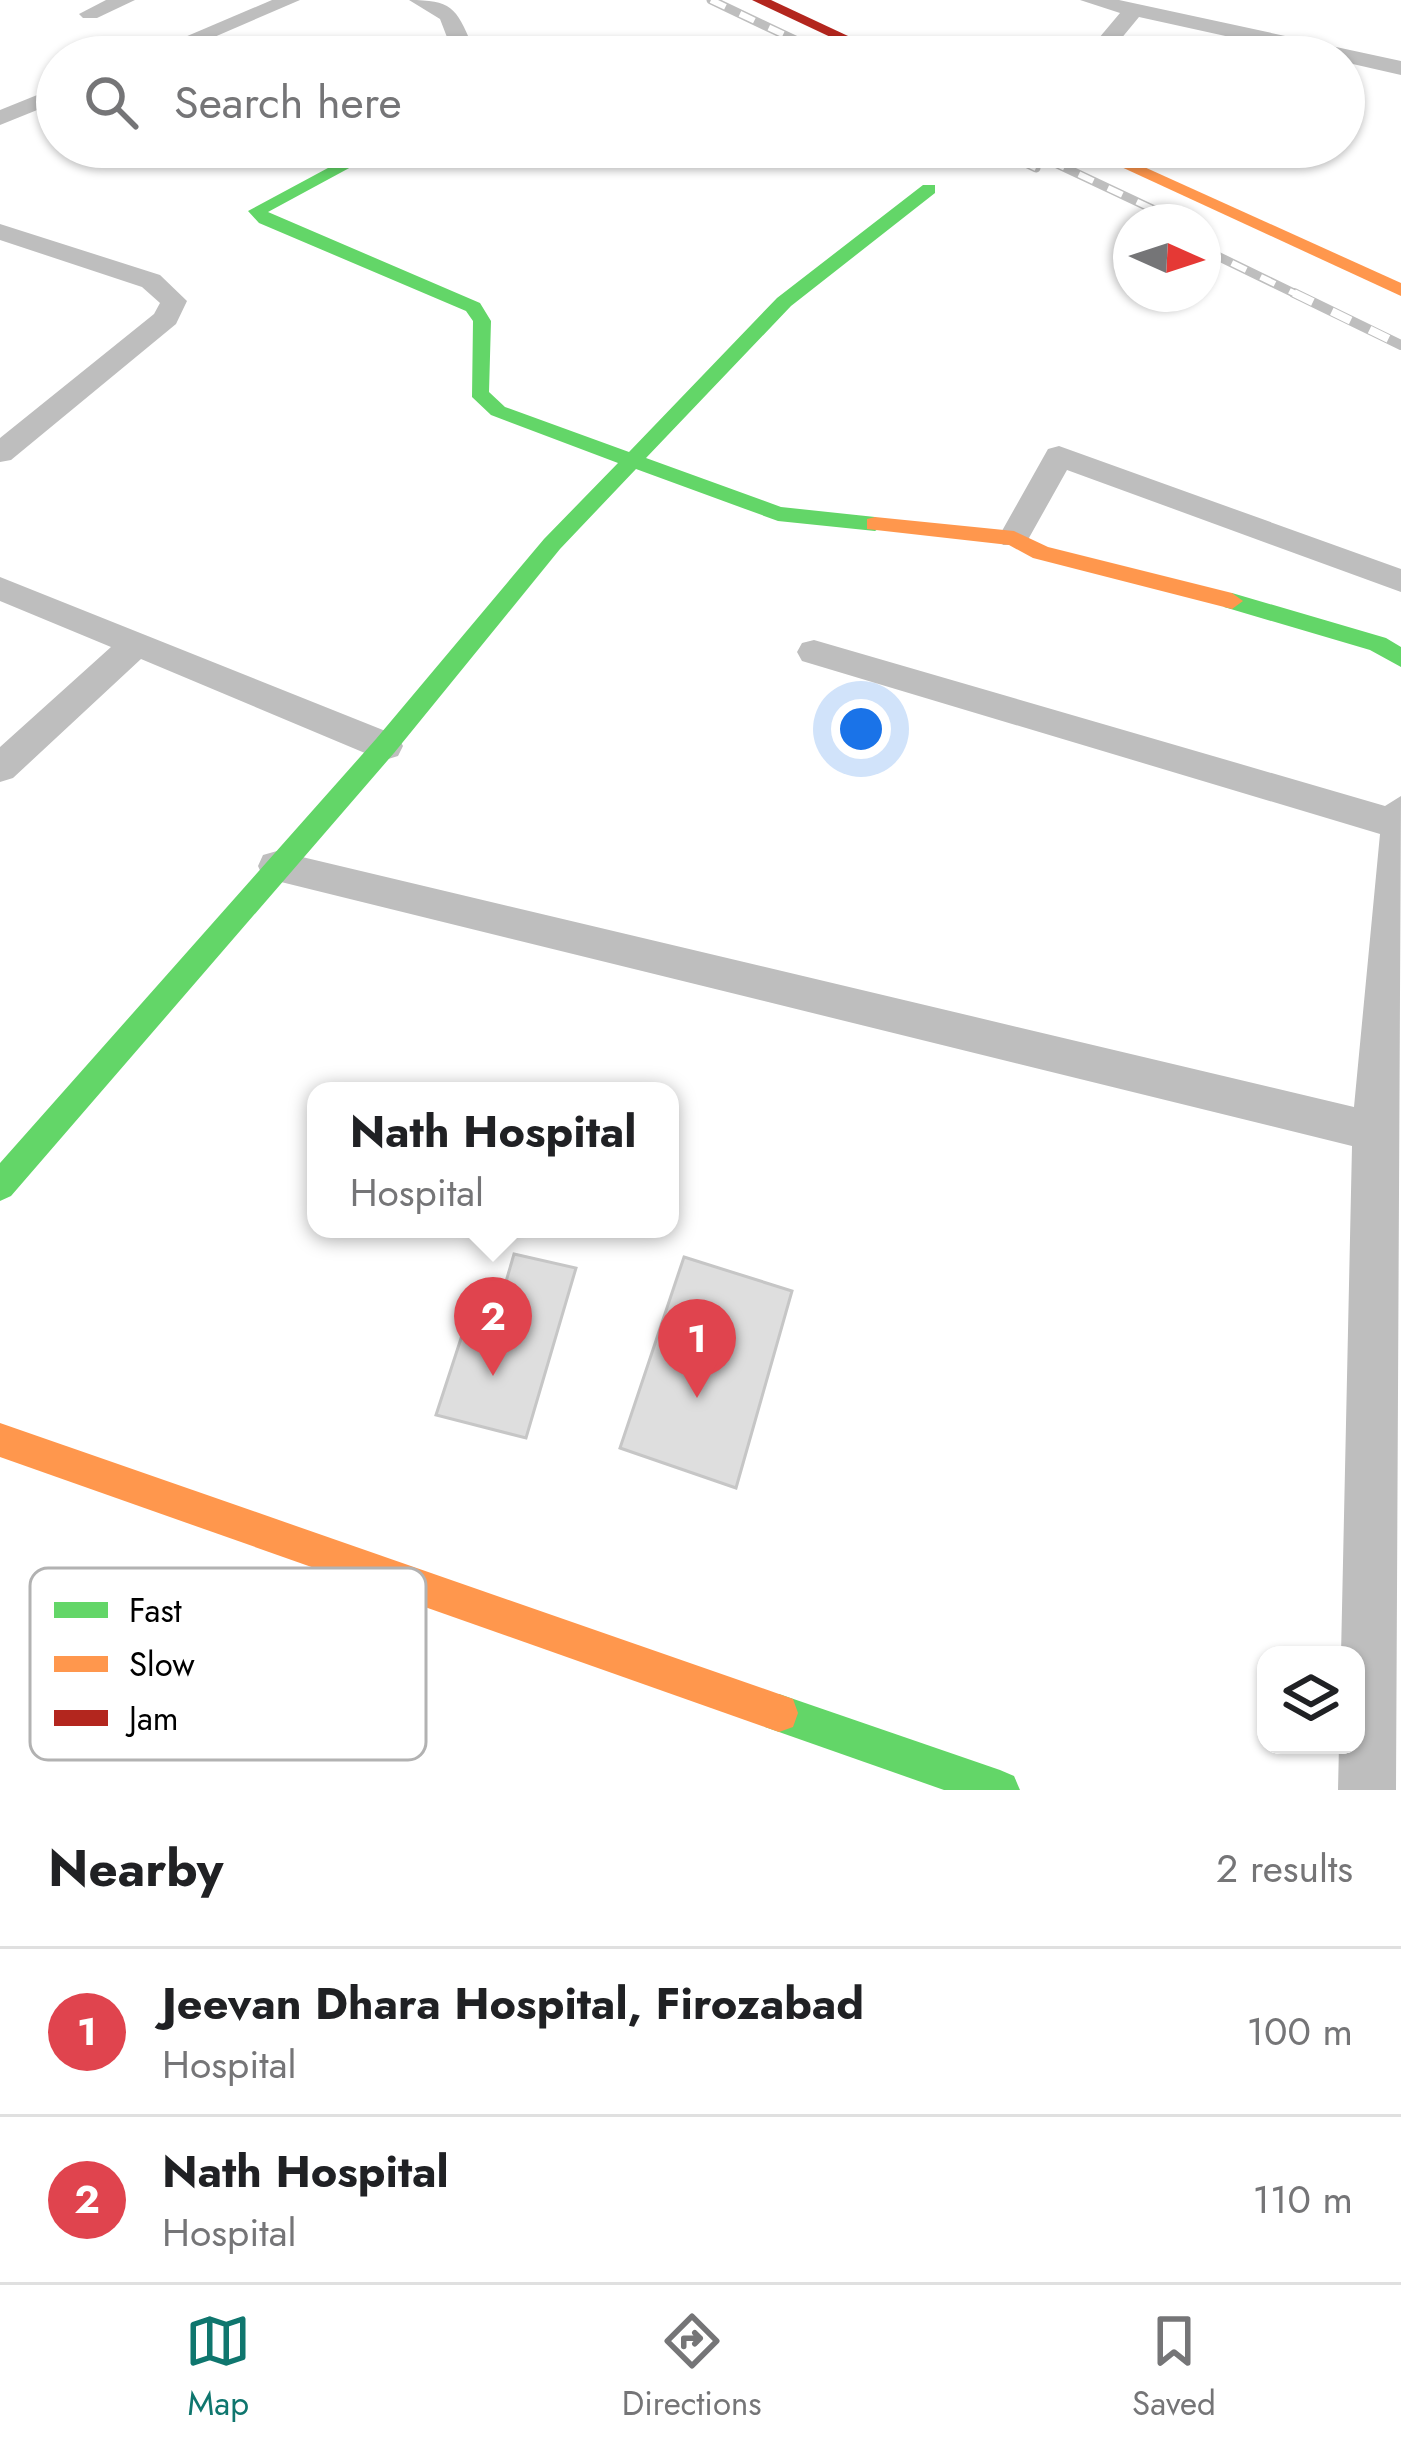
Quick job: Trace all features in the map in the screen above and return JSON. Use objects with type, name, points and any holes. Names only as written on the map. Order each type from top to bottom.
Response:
[{"type":"street","points":[[90,14],[125,0]]},
{"type":"street","points":[[204,36],[290,0]]},
{"type":"street","points":[[419,0],[449,16],[457,36]]},
{"type":"street","points":[[759,0],[839,36]]},
{"type":"street","points":[[1090,0],[1132,12],[1211,17],[1282,36]]},
{"type":"street","points":[[1112,36],[1132,12]]},
{"type":"street","points":[[1365,58],[1401,68]]},
{"type":"street","points":[[4,112],[36,101]]},
{"type":"street","points":[[337,168],[257,211],[265,219],[473,307],[482,321],[479,393],[498,410],[778,514],[1014,538],[1040,553],[1151,578],[1378,644],[1401,658]]},
{"type":"street","points":[[1132,168],[1401,290]]},
{"type":"street","points":[[0,1186],[385,746],[552,544],[784,302],[929,189]]},
{"type":"street","points":[[0,232],[151,280],[174,301],[166,319],[0,453]]},
{"type":"street","points":[[1014,538],[1059,456],[1401,581]]},
{"type":"street","points":[[0,588],[385,746]]},
{"type":"street","points":[[0,768],[135,645]]},
{"type":"street","points":[[814,652],[1400,818],[1388,1135],[1387,1444],[1367,1790]]},
{"type":"street","points":[[277,866],[1388,1135]]},
{"type":"street","points":[[0,1440],[366,1568]]},
{"type":"street","points":[[426,1589],[1000,1790]]},
{"type":"building","points":[[514,1254],[576,1268],[526,1438],[436,1415],[468,1317],[494,1323]]},
{"type":"building","points":[[684,1257],[792,1291],[736,1488],[620,1448]]},
{"type":"railway","points":[[711,0],[787,36]]},
{"type":"railway","points":[[1066,168],[1142,204]]},
{"type":"railway","points":[[1221,258],[1300,296]]},
{"type":"railway","points":[[1294,293],[1401,345]]},
{"type":"traffic: fast","points":[[340,168],[257,211],[265,219],[473,307],[482,321],[479,393],[498,411],[778,514],[875,524]]},
{"type":"traffic: fast","points":[[0,1186],[385,746],[552,544],[784,302],[929,189]]},
{"type":"traffic: fast","points":[[1232,601],[1378,644],[1401,658]]},
{"type":"traffic: fast","points":[[779,1713],[1000,1790]]},
{"type":"traffic: slow","points":[[1132,168],[1401,290]]},
{"type":"traffic: slow","points":[[875,524],[1014,538],[1041,553],[1232,601]]},
{"type":"traffic: slow","points":[[0,1440],[365,1568]]},
{"type":"traffic: slow","points":[[426,1589],[779,1713]]},
{"type":"traffic: jam","points":[[759,0],[839,36]]},
{"type":"place","name":"Nath Hospital","points":[[493,1376]]},
{"type":"place","name":"Jeevan Dhara Hospital, Firozabad","points":[[697,1398]]}]
